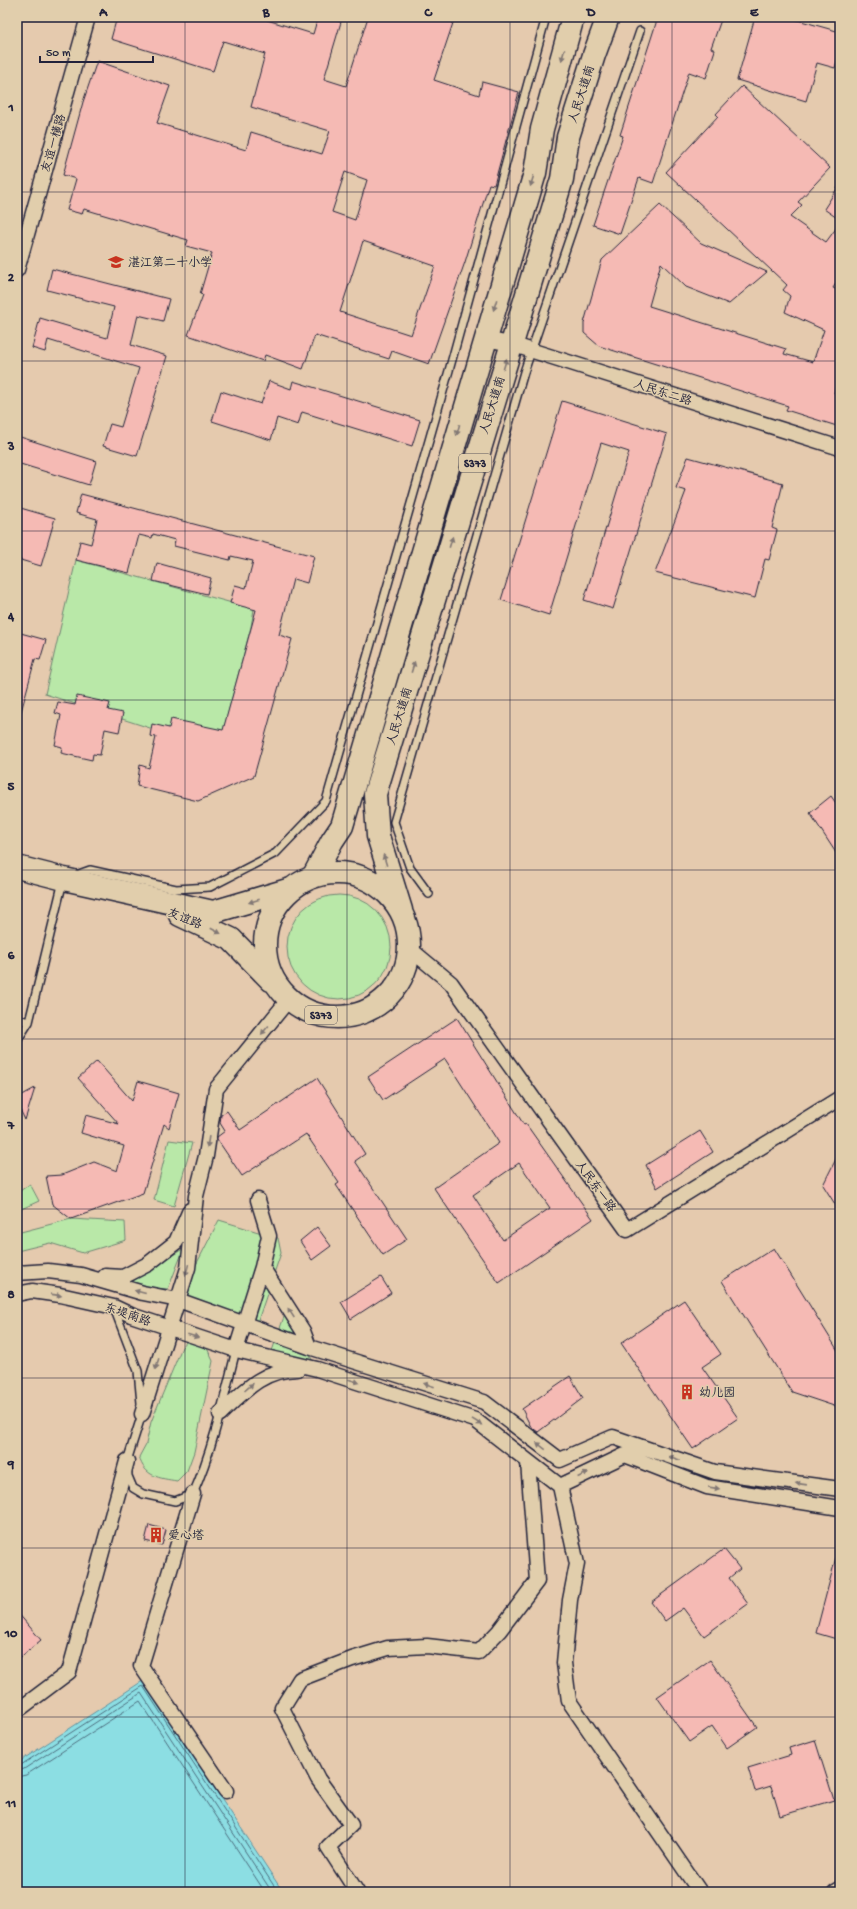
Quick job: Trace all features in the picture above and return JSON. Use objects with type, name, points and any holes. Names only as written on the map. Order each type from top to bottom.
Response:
[{"type":"main road","name":"人民大道南","points":[[314,877],[332,841],[342,826],[535,173],[542,129],[573,17]]},
{"type":"main road","name":"人民大道南","points":[[401,910],[378,836],[375,794],[562,179],[571,124],[608,17]]},
{"type":"main road","name":"友谊路","points":[[17,867],[168,910],[206,926],[231,939],[283,992]]},
{"type":"main road","name":"S373","points":[[333,873],[353,875],[372,882],[389,894],[401,910],[408,929],[410,949],[405,972],[394,992],[376,1007],[355,1016],[332,1017],[309,1012],[283,992],[268,966],[265,945],[268,924],[277,905],[291,889],[314,877],[333,873]]},
{"type":"main road","name":"友谊路","points":[[69,881],[213,912],[291,889]]},
{"type":"street","name":"友谊一横路","points":[[17,270],[88,17]]},
{"type":"street","name":"人民东二路","points":[[485,339],[511,344],[840,448]]},
{"type":"street","name":"人民东一路","points":[[410,949],[451,983],[627,1230],[840,1098]]},
{"type":"street","points":[[142,1414],[188,1268],[196,1196],[206,1156],[216,1089],[283,992]]},
{"type":"street","points":[[81,1275],[123,1277],[148,1264],[176,1242],[196,1196]]},
{"type":"street","points":[[236,1350],[262,1267],[269,1236],[258,1200]]},
{"type":"street","points":[[262,1267],[303,1331],[309,1347]]},
{"type":"street","name":"东堤南路","points":[[17,1273],[48,1271],[81,1275],[143,1293],[178,1300],[309,1347],[484,1402],[560,1460],[613,1437],[715,1472],[840,1489]]},
{"type":"street","name":"东堤南路","points":[[17,1294],[32,1291],[60,1295],[114,1307],[131,1315],[236,1350],[317,1370],[475,1420],[560,1486]]},
{"type":"street","points":[[220,1414],[252,1384],[277,1371],[317,1370]]},
{"type":"street","points":[[700,1892],[569,1701],[564,1663],[570,1600],[577,1564],[560,1486],[625,1455],[707,1487],[840,1508]]},
{"type":"street","points":[[17,1711],[69,1672],[127,1461]]},
{"type":"street","points":[[357,1892],[328,1847],[351,1825],[318,1779],[282,1708],[300,1679],[352,1659],[388,1648],[427,1646],[479,1652],[499,1631],[537,1581],[528,1462]]},
{"type":"street","points":[[193,1494],[141,1666],[226,1791]]},
{"type":"street","points":[[835,1892],[840,1889]]},
{"type":"lane","points":[[17,1041],[29,1022],[69,881],[90,870],[176,889],[210,887],[276,853],[326,801],[450,367],[546,17]]},
{"type":"lane","points":[[429,894],[410,868],[394,822],[524,372],[640,31]]},
{"type":"lane","points":[[17,1019],[29,1022]]},
{"type":"lane","points":[[114,1307],[138,1371],[142,1414],[127,1461],[128,1476],[133,1488],[143,1494],[175,1501],[193,1494],[199,1481],[220,1414],[236,1350]]},
{"type":"green space","points":[[76,560],[254,609],[251,627],[218,750],[45,694]]},
{"type":"green space","points":[[339,895],[359,899],[376,910],[387,927],[391,947],[387,967],[376,984],[359,995],[339,999],[319,995],[302,984],[291,967],[287,947],[291,927],[302,910],[319,899]]},
{"type":"green space","points":[[169,1140],[192,1143],[174,1206],[154,1200]]},
{"type":"green space","points":[[30,1184],[39,1201],[17,1211],[17,1193]]},
{"type":"green space","points":[[71,1219],[125,1222],[126,1240],[83,1253],[50,1243],[17,1251],[17,1233]]},
{"type":"green space","points":[[219,1220],[278,1238],[281,1253],[253,1335],[178,1300]]},
{"type":"green space","points":[[184,1248],[168,1289],[125,1286]]},
{"type":"green space","points":[[286,1311],[317,1369],[272,1351]]},
{"type":"green space","points":[[187,1341],[206,1346],[213,1361],[194,1452],[187,1471],[177,1481],[164,1479],[149,1473],[145,1469],[139,1457],[146,1444],[151,1422],[182,1347]]},
{"type":"water","points":[[144,1680],[283,1892],[17,1892],[17,1763]]},
{"type":"building","points":[[117,17],[267,17],[267,20],[313,34],[318,17],[326,17],[341,22],[324,79],[346,86],[368,17],[455,17],[434,80],[479,95],[482,82],[519,92],[494,185],[489,184],[465,262],[429,364],[392,351],[389,359],[315,335],[303,369],[265,355],[263,361],[188,335],[203,295],[200,294],[212,253],[186,246],[188,240],[84,209],[82,214],[67,210],[76,179],[63,175],[83,102],[97,61],[170,86],[157,123],[246,150],[251,132],[322,154],[330,131],[251,107],[265,54],[223,41],[213,71],[111,39]],"holes":[[[345,172],[367,180],[355,220],[332,212]],[[363,241],[435,266],[411,335],[340,312]]]},
{"type":"building","points":[[658,17],[722,17],[711,48],[715,50],[706,78],[689,72],[653,183],[639,178],[620,234],[593,225],[623,136],[620,135]]},
{"type":"building","points":[[755,17],[787,17],[840,32],[840,50],[835,68],[817,63],[806,101],[737,80]]},
{"type":"building","points":[[742,86],[830,168],[798,202],[802,205],[790,217],[826,242],[840,223],[840,277],[833,288],[840,291],[840,371],[834,393],[840,394],[840,427],[786,410],[788,406],[599,346],[584,333],[584,323],[602,260],[660,205],[701,243],[767,272],[729,304],[686,287],[661,263],[649,306],[786,349],[784,354],[813,362],[824,330],[785,312],[790,296],[783,290],[787,285],[666,172],[718,116],[716,114]]},
{"type":"building","points":[[840,184],[840,220],[824,209]]},
{"type":"building","points":[[52,269],[169,299],[163,321],[138,315],[131,345],[167,356],[137,456],[103,446],[110,424],[121,427],[139,368],[48,340],[45,352],[32,348],[40,318],[107,338],[114,307],[47,290]]},
{"type":"building","points":[[269,381],[291,389],[293,381],[420,420],[412,446],[302,412],[298,425],[277,418],[271,440],[212,421],[221,391],[261,404]]},
{"type":"building","points":[[562,401],[667,434],[613,609],[584,600],[629,452],[601,443],[549,615],[501,600]]},
{"type":"building","points":[[17,436],[96,461],[89,485],[17,463]]},
{"type":"building","points":[[688,457],[783,483],[772,528],[777,530],[769,560],[765,559],[755,598],[655,573],[686,491],[676,488]]},
{"type":"building","points":[[81,494],[314,556],[307,583],[293,579],[279,635],[292,639],[254,776],[198,801],[137,786],[140,765],[149,768],[156,737],[150,736],[152,724],[169,728],[171,719],[223,730],[256,610],[230,603],[235,585],[246,588],[253,561],[231,556],[230,560],[174,546],[175,540],[153,534],[152,538],[139,535],[129,573],[76,560],[80,541],[91,544],[97,519],[76,513]]},
{"type":"building","points":[[17,507],[55,518],[41,566],[17,559]]},
{"type":"building","points":[[157,563],[211,578],[207,594],[153,581]]},
{"type":"building","points":[[17,632],[46,640],[40,660],[35,659],[21,712],[17,711]]},
{"type":"building","points":[[77,696],[110,703],[108,710],[123,713],[119,732],[105,729],[100,755],[93,754],[92,760],[61,753],[62,747],[55,745],[61,715],[55,713],[58,702],[75,705]]},
{"type":"building","points":[[831,796],[840,809],[840,859],[810,813]]},
{"type":"building","points":[[457,1018],[524,1125],[526,1124],[593,1219],[499,1283],[434,1188],[499,1143],[445,1059],[383,1100],[368,1077]],"holes":[[[519,1163],[550,1208],[503,1240],[473,1195]]]},
{"type":"building","points":[[97,1061],[132,1101],[138,1081],[179,1093],[169,1128],[164,1124],[143,1193],[71,1219],[52,1204],[46,1176],[62,1175],[94,1162],[117,1171],[124,1146],[81,1133],[86,1115],[119,1124],[78,1078]]},
{"type":"building","points":[[317,1078],[365,1154],[355,1161],[407,1239],[383,1255],[336,1185],[339,1183],[306,1134],[242,1176],[217,1139],[217,1137],[225,1131],[220,1123],[221,1115],[227,1111],[240,1130]]},
{"type":"building","points":[[35,1088],[25,1120],[17,1103],[17,1098]]},
{"type":"building","points":[[700,1131],[713,1152],[657,1188],[646,1165]]},
{"type":"building","points":[[840,1151],[840,1212],[823,1185]]},
{"type":"building","points":[[317,1227],[331,1246],[312,1260],[300,1241]]},
{"type":"building","points":[[774,1248],[840,1354],[840,1408],[792,1392],[722,1281]]},
{"type":"building","points":[[381,1277],[391,1293],[351,1319],[341,1302]]},
{"type":"building","name":"幼儿园","points":[[684,1300],[721,1354],[702,1367],[738,1418],[693,1449],[621,1343]]},
{"type":"building","points":[[570,1376],[583,1398],[538,1432],[531,1427],[522,1409]]},
{"type":"building","name":"爱心塔","points":[[149,1525],[166,1530],[162,1545],[145,1541]]},
{"type":"building","points":[[724,1549],[740,1569],[729,1578],[748,1604],[704,1636],[683,1608],[665,1621],[651,1602]]},
{"type":"building","points":[[836,1557],[840,1557],[840,1640],[816,1633]]},
{"type":"building","points":[[17,1612],[41,1640],[17,1660]]},
{"type":"building","points":[[710,1660],[757,1727],[727,1748],[712,1726],[689,1742],[657,1697]]},
{"type":"building","points":[[815,1740],[834,1800],[780,1816],[771,1786],[755,1791],[748,1768],[791,1755],[789,1748]]},
{"type":"place","name":"湛江第二十小学","points":[[116,262]]},
{"type":"place","name":"幼儿园","points":[[687,1392]]},
{"type":"place","name":"爱心塔","points":[[156,1535]]}]
